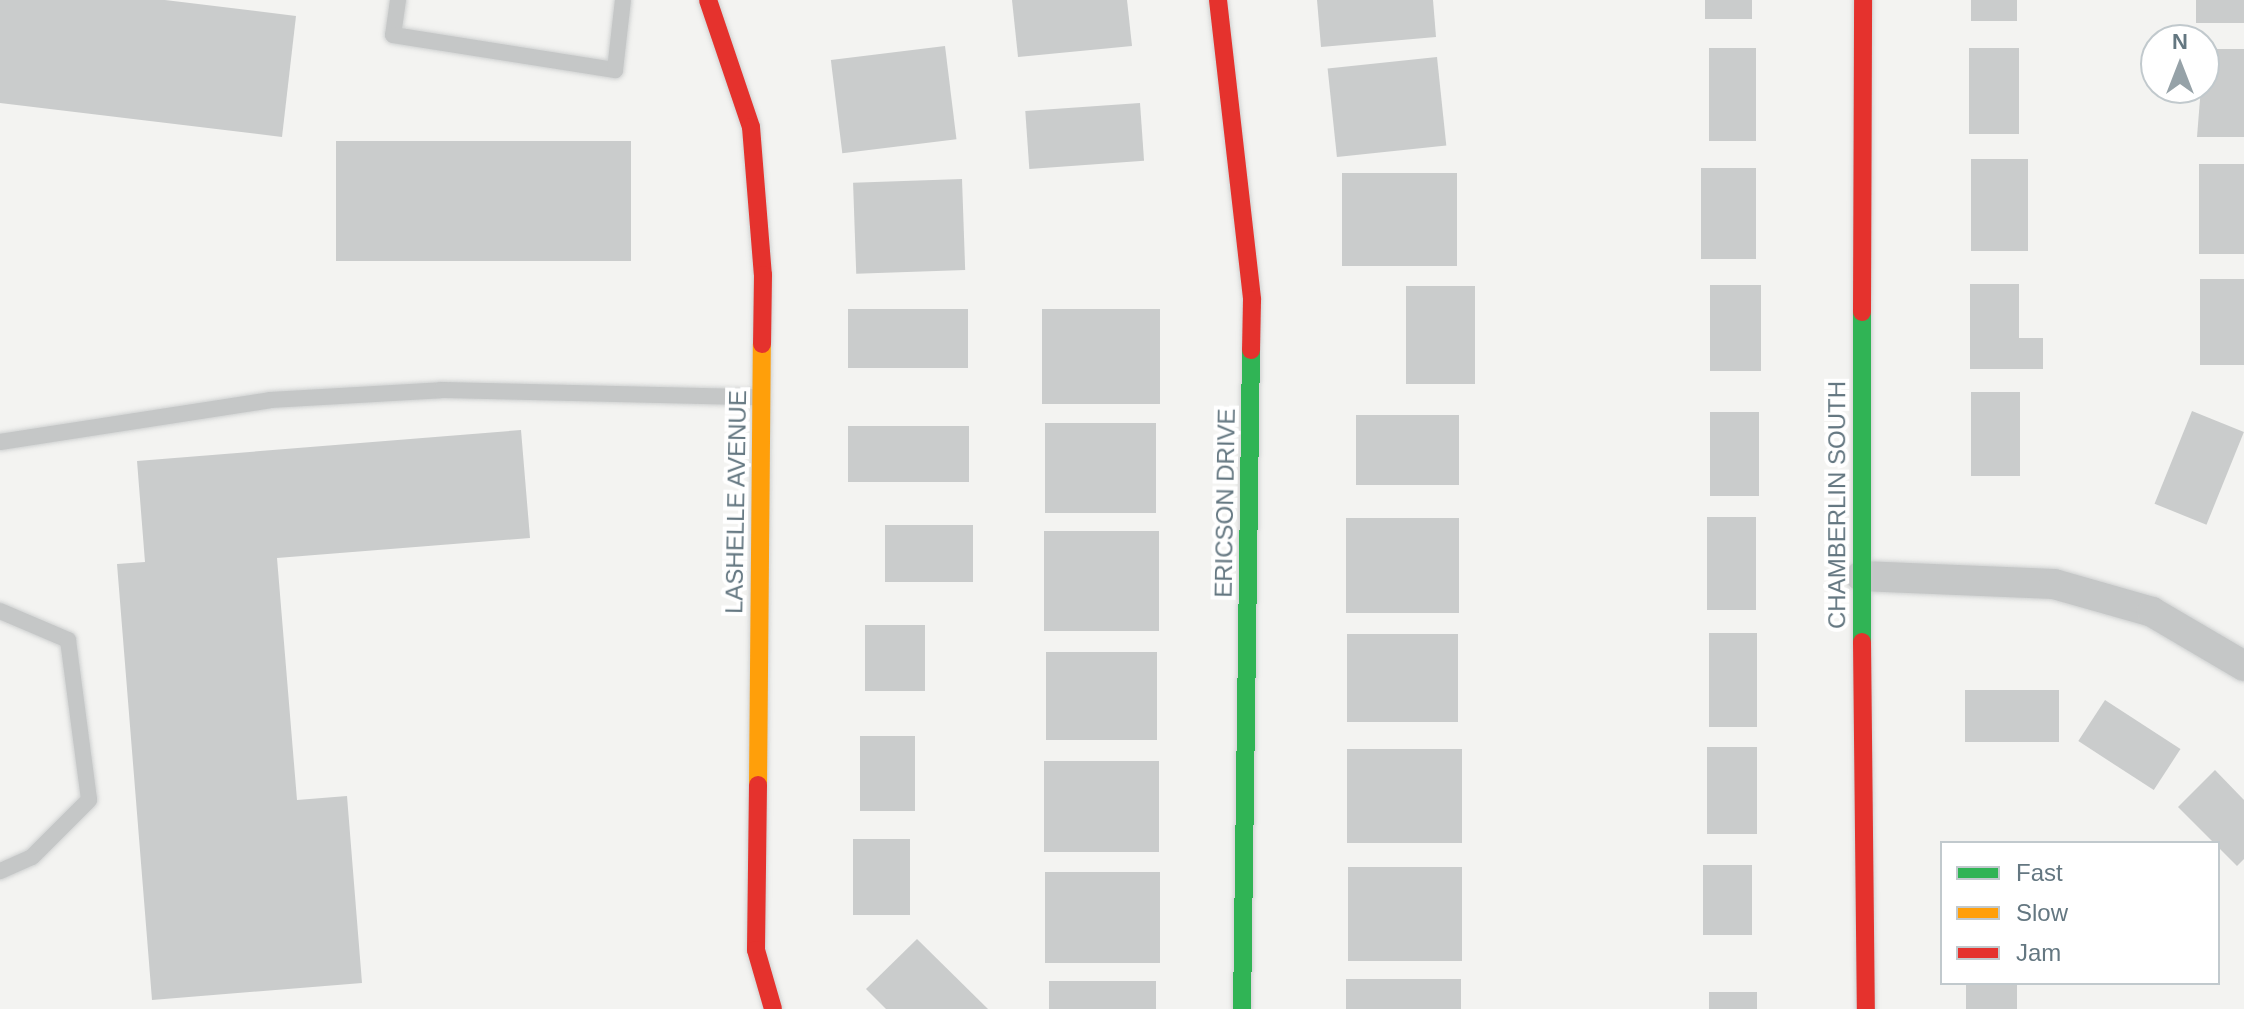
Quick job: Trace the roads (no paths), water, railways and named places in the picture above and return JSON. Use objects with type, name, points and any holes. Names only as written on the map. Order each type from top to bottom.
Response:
[{"type":"street","name":"LASHELLE AVENUE","points":[[708,0],[751,127],[763,275],[756,950],[772,1004]]},
{"type":"street","name":"ERICSON DRIVE","points":[[1218,0],[1252,300],[1242,1009]]},
{"type":"street","name":"CHAMBERLIN SOUTH","points":[[1863,0],[1861,576],[1866,1009]]},
{"type":"street","points":[[1861,576],[2054,584],[2152,612],[2244,665]]},
{"type":"lane","points":[[398,0],[393,35],[615,70],[623,0]]},
{"type":"lane","points":[[0,442],[285,399],[441,390],[762,397]]},
{"type":"lane","points":[[0,611],[68,640],[89,800],[32,857],[0,871]]},
{"type":"lane","points":[[749,1009],[772,1004]]}]
